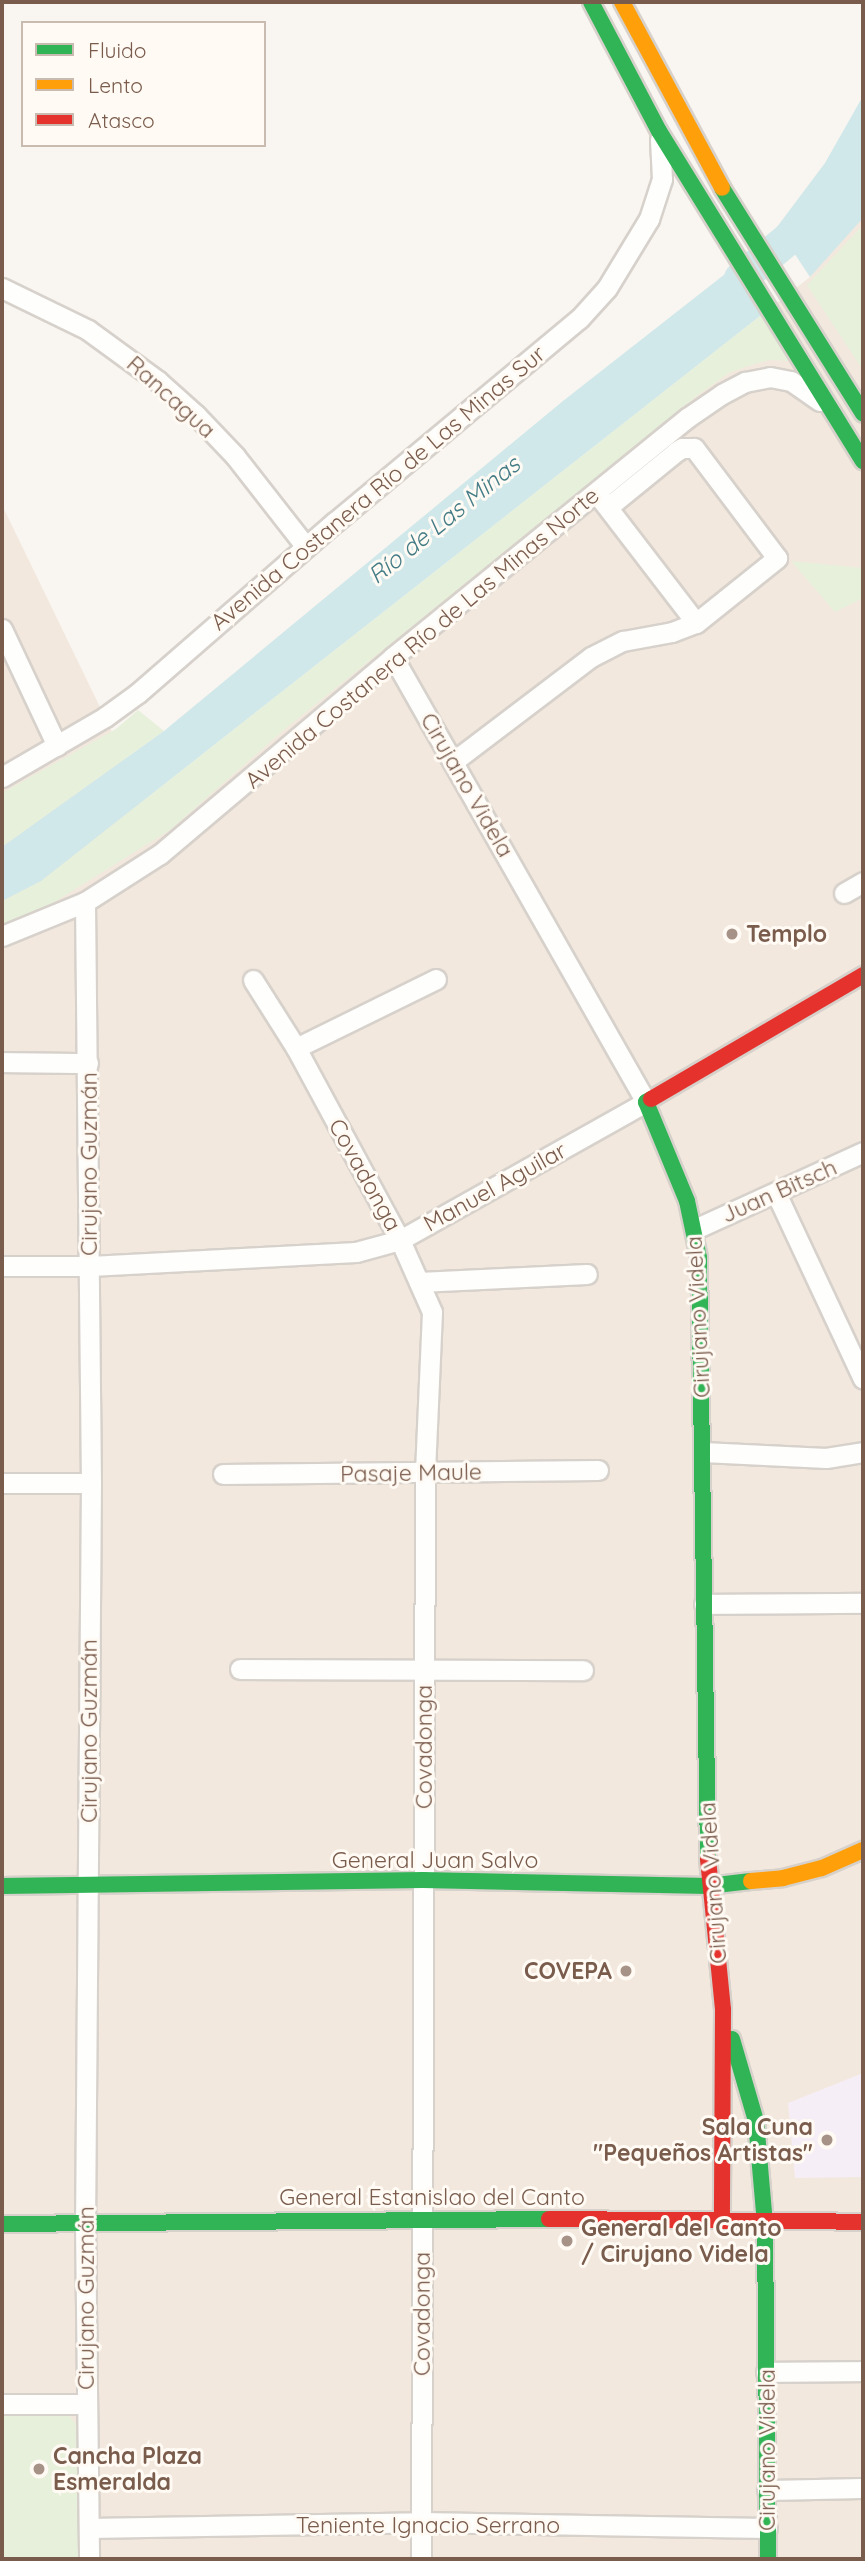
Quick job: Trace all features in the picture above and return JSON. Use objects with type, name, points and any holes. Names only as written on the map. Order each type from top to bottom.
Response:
[{"type":"street","points":[[591,2],[622,66],[659,131],[863,461]]},
{"type":"street","points":[[622,2],[733,208],[863,414]]},
{"type":"street","name":"Avenida Costanera Río de Las Minas Sur","points":[[2,777],[57,746],[138,693],[306,547],[579,319],[607,288],[632,251],[656,204],[662,179],[659,131]]},
{"type":"street","name":"Rancagua","points":[[2,288],[88,330],[158,381],[227,448],[306,547]]},
{"type":"street","name":"Avenida Costanera Río de Las Minas Norte","points":[[2,936],[85,902],[181,838],[393,657],[602,500],[687,418],[722,394],[755,378],[770,377],[791,381],[808,392],[836,418]]},
{"type":"street","points":[[454,761],[602,651],[624,641],[672,632],[696,623],[778,558],[694,449],[682,448],[602,500],[696,623]]},
{"type":"street","points":[[2,629],[57,746]]},
{"type":"street","name":"Cirujano Videla","points":[[393,657],[646,1102],[687,1201],[695,1229],[700,1279],[708,1886],[723,2010],[722,2220]]},
{"type":"street","points":[[844,893],[863,883]]},
{"type":"street","name":"Cirujano Guzmán","points":[[85,902],[89,1063],[91,1483],[85,2225],[89,2559]]},
{"type":"street","name":"Manuel Aguilar","points":[[2,1266],[90,1266],[356,1252],[400,1240],[646,1102],[863,975]]},
{"type":"street","points":[[296,1048],[436,979]]},
{"type":"street","name":"Covadonga","points":[[253,980],[296,1048],[400,1240],[432,1312],[425,1473],[421,2559]]},
{"type":"street","points":[[2,1062],[89,1063]]},
{"type":"street","name":"Juan Bitsch","points":[[695,1229],[863,1152]]},
{"type":"street","points":[[776,1193],[863,1379]]},
{"type":"street","points":[[419,1282],[587,1274]]},
{"type":"street","points":[[703,1452],[826,1458],[863,1452]]},
{"type":"street","name":"Pasaje Maule","points":[[223,1474],[598,1470]]},
{"type":"street","points":[[2,1483],[91,1483]]},
{"type":"street","points":[[704,1604],[863,1603]]},
{"type":"street","points":[[240,1669],[583,1670]]},
{"type":"street","name":"General Juan Salvo","points":[[2,1886],[87,1887],[424,1880],[708,1886],[792,1876],[822,1868],[863,1850]]},
{"type":"street","name":"Cirujano Videla","points":[[723,2010],[756,2121],[765,2223],[768,2559]]},
{"type":"street","name":"General Estanislao del Canto","points":[[2,2224],[85,2225],[423,2218],[863,2222]]},
{"type":"street","points":[[766,2372],[863,2371]]},
{"type":"street","points":[[2,2404],[86,2404]]},
{"type":"street","points":[[767,2490],[863,2488]]},
{"type":"street","name":"Teniente Ignacio Serrano","points":[[89,2528],[421,2522],[767,2528]]},
{"type":"shaded area","points":[[863,207],[863,2559],[2,2559],[2,505],[146,802],[810,277]]},
{"type":"shaded area","name":"Sala Cuna \"Pequeños Artistas\"","points":[[863,2073],[863,2177],[795,2178],[788,2103]]},
{"type":"green space","points":[[863,225],[863,370],[807,285]]},
{"type":"green space","points":[[765,312],[790,361],[770,360],[729,373],[694,398],[285,729],[170,830],[48,906],[2,927],[2,901],[41,881]]},
{"type":"green space","points":[[791,561],[863,568],[863,598],[835,612]]},
{"type":"green space","points":[[138,710],[164,731],[2,847],[2,793],[116,729]]},
{"type":"green space","points":[[64,2409],[80,2429],[79,2559],[2,2559],[2,2410]]},
{"type":"water","points":[[863,96],[863,218],[810,277],[777,227],[825,163]]},
{"type":"water","points":[[734,267],[765,312],[41,881],[2,901],[2,847],[164,731],[563,401]]},
{"type":"waterway","name":"Río de Las Minas","points":[[740,278],[815,216],[863,150]]},
{"type":"traffic: fast","points":[[591,2],[659,131],[863,461]]},
{"type":"traffic: fast","points":[[722,188],[863,414]]},
{"type":"traffic: fast","points":[[651,1099],[646,1102],[687,1201],[699,1258],[708,1859]]},
{"type":"traffic: fast","points":[[2,1886],[423,1880],[708,1886],[751,1881]]},
{"type":"traffic: fast","points":[[732,2039],[756,2121],[765,2223],[768,2559]]},
{"type":"traffic: fast","points":[[2,2224],[549,2219]]},
{"type":"traffic: slow","points":[[622,2],[722,188]]},
{"type":"traffic: slow","points":[[751,1881],[783,1878],[822,1868],[863,1850]]},
{"type":"traffic: jam","points":[[651,1099],[863,975]]},
{"type":"traffic: jam","points":[[708,1859],[723,2010],[722,2220]]},
{"type":"traffic: jam","points":[[549,2219],[863,2222]]},
{"type":"place","name":"Templo","points":[[732,934]]},
{"type":"place","name":"COVEPA","points":[[626,1971]]},
{"type":"place","name":"Sala Cuna \"Pequeños Artistas\"","points":[[827,2140]]},
{"type":"place","name":"General del Canto / Cirujano Videla","points":[[567,2241]]},
{"type":"place","name":"Cancha Plaza Esmeralda","points":[[39,2469]]}]
